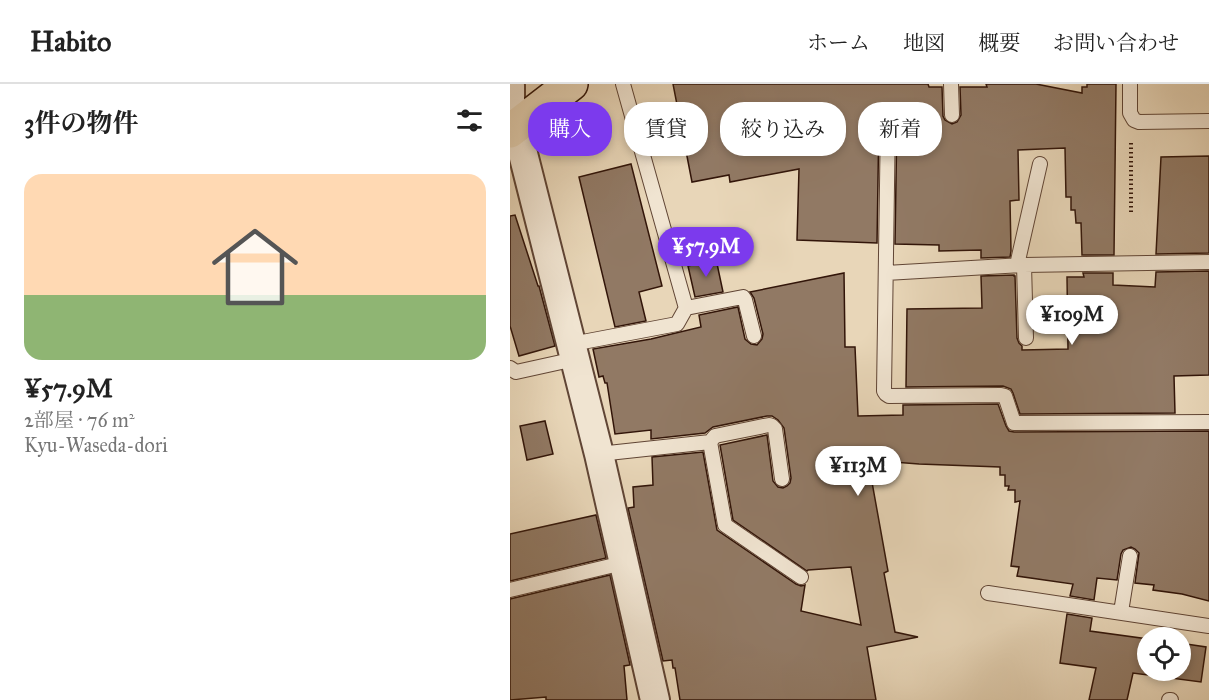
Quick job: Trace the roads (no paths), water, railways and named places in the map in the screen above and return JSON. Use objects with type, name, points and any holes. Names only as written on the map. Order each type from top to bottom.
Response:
[{"type":"main road","points":[[513,128],[571,84]]},
{"type":"street","points":[[510,86],[513,128],[574,351],[655,700]]},
{"type":"lane","points":[[512,371],[574,351],[677,324],[686,308],[623,84]]},
{"type":"lane","points":[[951,84],[952,115]]},
{"type":"lane","points":[[1130,84],[1130,113],[1134,120],[1139,122],[1209,121]]},
{"type":"lane","points":[[888,156],[884,391],[886,394],[890,396],[1001,395],[1005,396],[1014,423],[1209,422]]},
{"type":"lane","points":[[1026,338],[1021,265],[1040,164]]},
{"type":"lane","points":[[886,273],[1021,265],[1209,262]]},
{"type":"lane","points":[[686,308],[743,297],[746,300],[754,336]]},
{"type":"lane","points":[[599,454],[710,442],[715,436],[769,425],[775,429],[782,479]]},
{"type":"lane","points":[[710,442],[725,525],[801,577]]},
{"type":"lane","points":[[1121,612],[1130,556]]},
{"type":"lane","points":[[510,590],[623,563]]},
{"type":"lane","points":[[988,593],[1209,626]]}]
